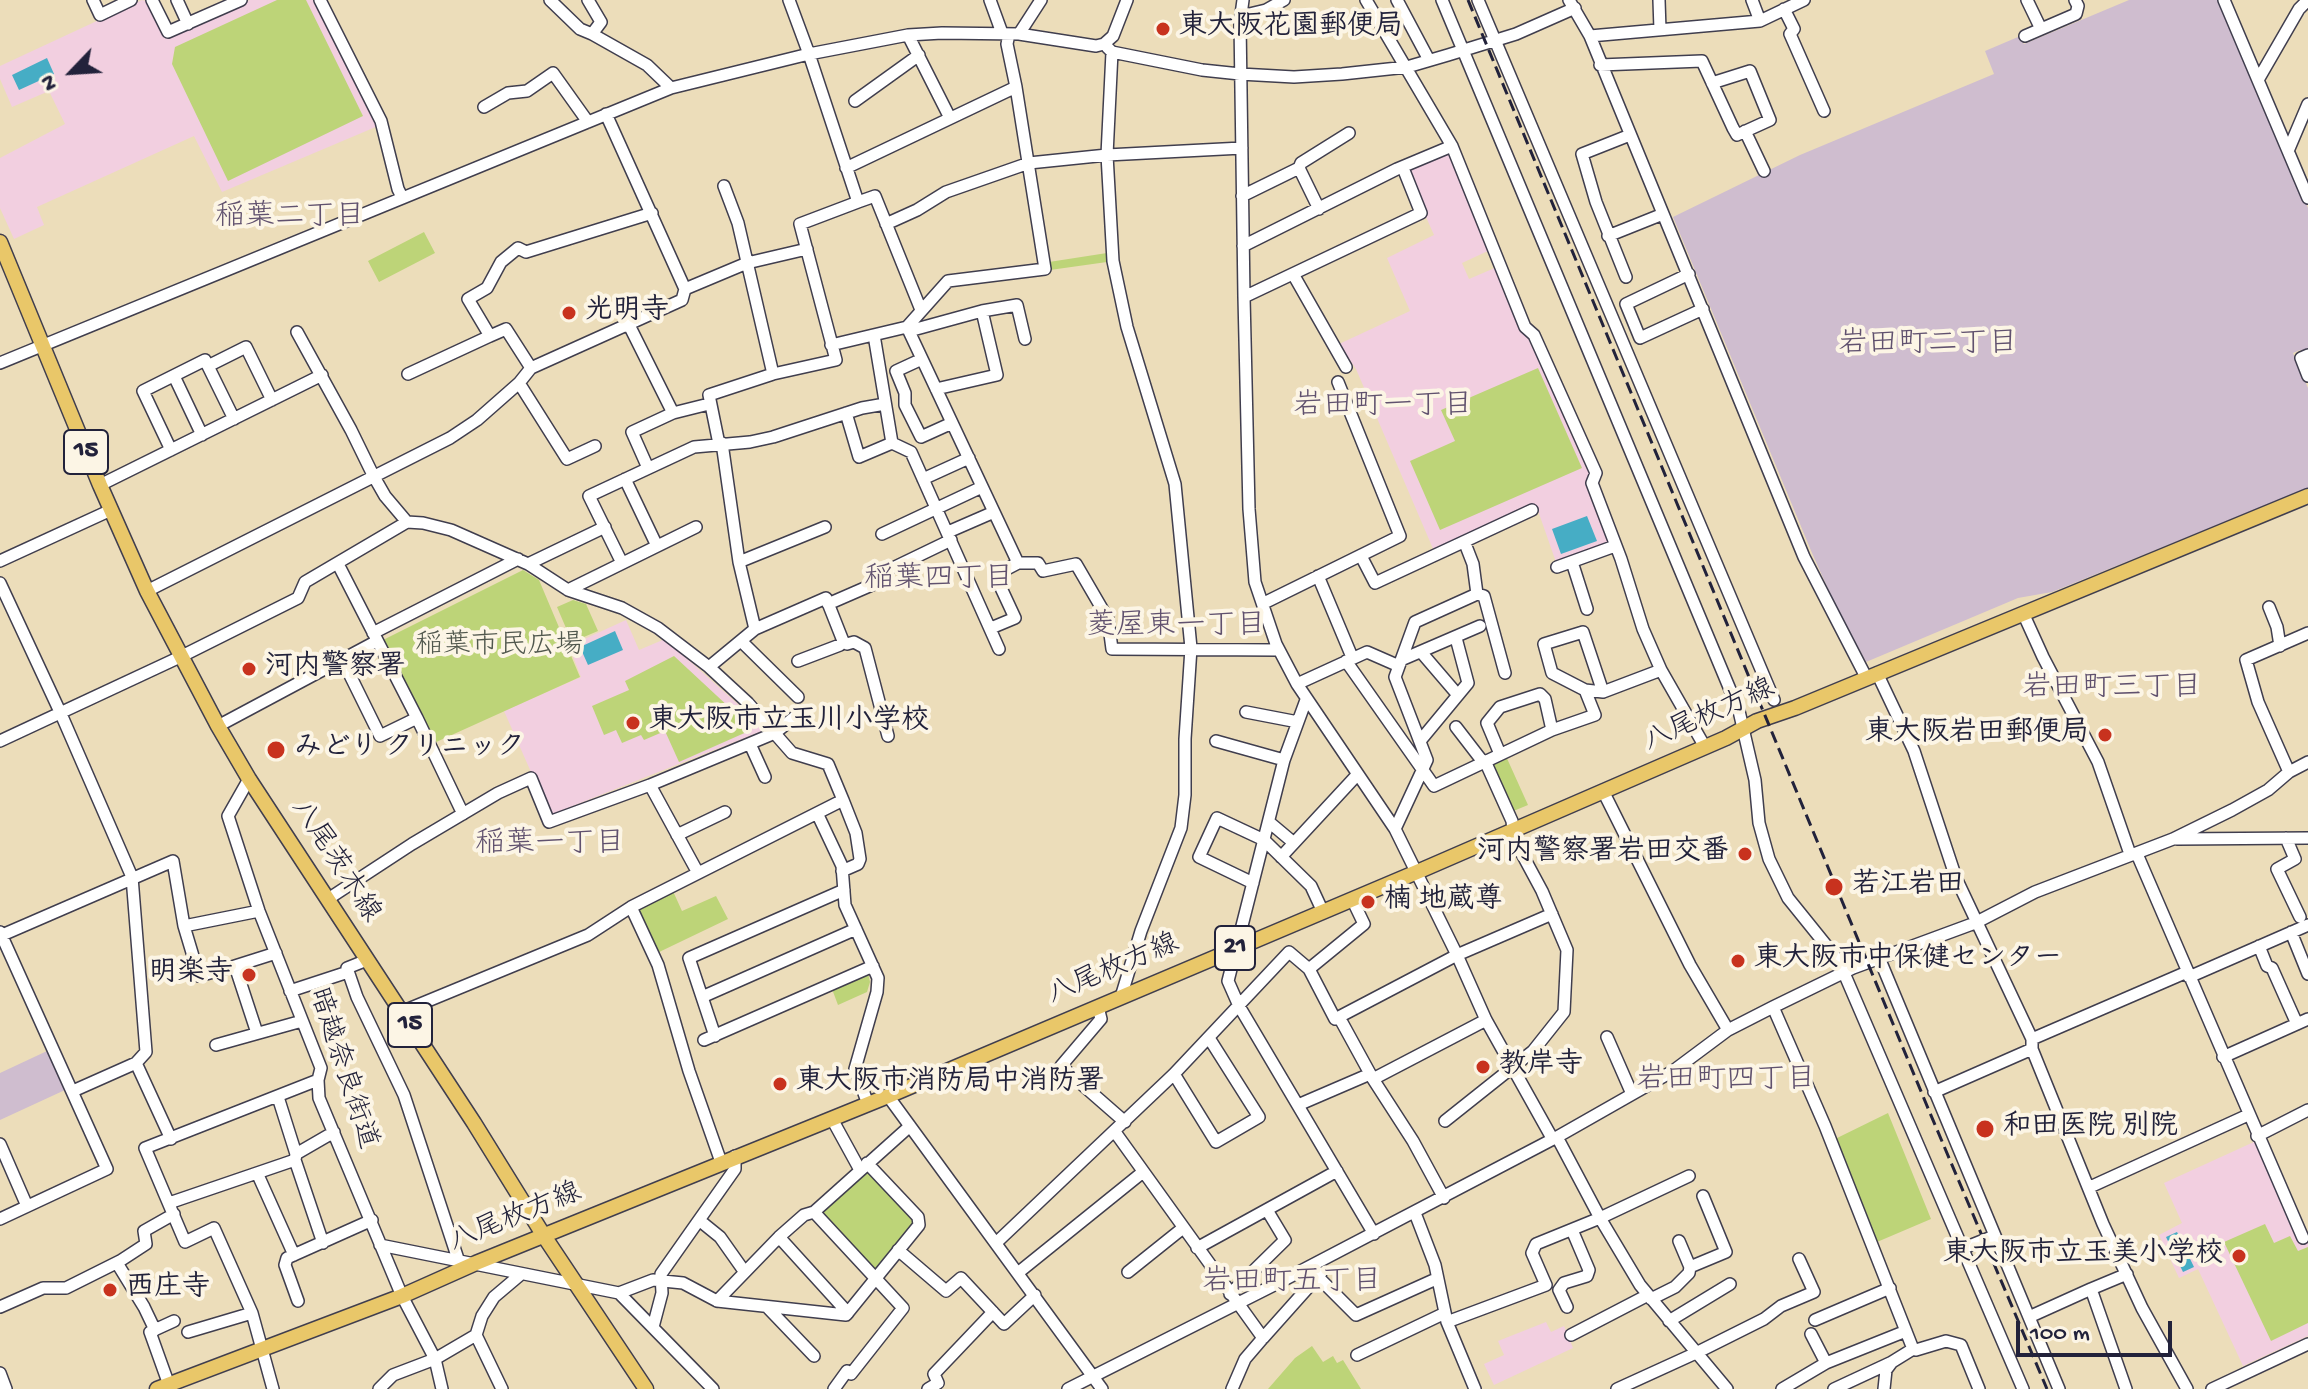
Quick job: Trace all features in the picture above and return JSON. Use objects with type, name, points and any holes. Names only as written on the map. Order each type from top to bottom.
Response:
[{"type":"main road","name":"八尾茨木線","points":[[0,242],[147,591],[218,726],[249,779],[544,1236],[646,1389]]},
{"type":"main road","name":"八尾枚方線","points":[[163,1387],[402,1296],[728,1159],[888,1096],[1416,873],[1744,728],[2308,496]]},
{"type":"street","points":[[93,0],[100,15],[131,0]]},
{"type":"street","points":[[152,0],[168,32],[241,0]]},
{"type":"street","points":[[177,0],[188,24]]},
{"type":"street","points":[[320,0],[381,121],[402,197]]},
{"type":"street","points":[[550,0],[580,29],[647,65],[671,88]]},
{"type":"street","points":[[588,0],[601,22],[592,34]]},
{"type":"street","points":[[789,0],[858,202]]},
{"type":"street","points":[[990,0],[1010,34]]},
{"type":"street","points":[[908,329],[948,281],[1045,269],[1007,44],[1010,34],[1041,0]]},
{"type":"street","points":[[1121,997],[1141,931],[1181,828],[1191,648],[1175,484],[1127,327],[1113,261],[1107,155],[1108,48],[1127,0]]},
{"type":"street","points":[[1243,0],[1240,74],[1244,297],[1251,545],[1255,582],[1279,650],[1297,684],[1395,829],[1486,1020],[1600,1218],[1650,1297],[1727,1389]]},
{"type":"street","points":[[1241,16],[1266,10],[1284,0]]},
{"type":"street","points":[[1366,0],[1452,146],[1525,327],[1534,335],[1596,473],[1592,483],[1643,629],[1661,670],[1705,747]]},
{"type":"street","points":[[1397,0],[1429,60]]},
{"type":"street","points":[[1442,0],[1733,696],[1744,728],[1755,780],[1759,823],[1769,859],[1788,898],[1838,960],[2023,1389]]},
{"type":"street","points":[[1478,0],[1774,700]]},
{"type":"street","points":[[1659,0],[1660,30]]},
{"type":"street","points":[[1752,0],[1760,21]]},
{"type":"street","points":[[1590,36],[1760,21],[1804,0]]},
{"type":"street","points":[[2027,0],[2041,29]]},
{"type":"street","points":[[2025,36],[2076,14],[2078,6],[2075,0]]},
{"type":"street","points":[[2224,0],[2288,151],[2304,174],[2308,198]]},
{"type":"street","points":[[2258,80],[2299,9],[2308,0]]},
{"type":"street","points":[[0,363],[671,88],[809,54],[908,35],[1010,34],[1108,48],[1202,70],[1294,77],[1407,67],[1495,41],[1572,4],[1590,36],[1804,557],[1914,751],[1956,878],[1975,923],[2032,1044],[2142,1308],[2187,1389]]},
{"type":"street","points":[[1784,9],[1794,29],[1790,34],[1824,111]]},
{"type":"street","points":[[908,35],[950,118]]},
{"type":"street","points":[[855,101],[919,55]]},
{"type":"street","points":[[1600,65],[1702,61],[1712,83],[1737,135],[1770,120],[1750,71],[1712,83]]},
{"type":"street","points":[[484,107],[508,93],[527,91],[553,73],[588,122]]},
{"type":"street","points":[[846,168],[1016,87]]},
{"type":"street","points":[[2288,151],[2308,104]]},
{"type":"street","points":[[147,591],[450,438],[477,420],[519,383],[531,368],[682,300],[685,289],[606,114]]},
{"type":"street","points":[[1745,131],[1764,171]]},
{"type":"street","points":[[1242,196],[1299,168],[1301,163],[1349,133]]},
{"type":"street","points":[[1626,277],[1608,236],[1582,154],[1630,135]]},
{"type":"street","points":[[1243,246],[1452,146]]},
{"type":"street","points":[[886,224],[946,192],[1029,163],[1107,155],[1242,148]]},
{"type":"street","points":[[1299,168],[1319,209]]},
{"type":"street","points":[[1244,297],[1421,213],[1403,168]]},
{"type":"street","points":[[724,186],[738,223],[773,374]]},
{"type":"street","points":[[755,629],[739,562],[709,395],[773,374],[836,360],[800,224],[875,196],[921,310]]},
{"type":"street","points":[[490,336],[468,299],[487,288],[507,255],[518,248],[526,252],[652,213]]},
{"type":"street","points":[[1608,236],[1663,214]]},
{"type":"street","points":[[685,289],[747,263],[807,249]]},
{"type":"street","points":[[1293,274],[1346,367]]},
{"type":"street","points":[[1689,274],[1626,304],[1640,338],[1703,309]]},
{"type":"street","points":[[831,345],[1017,305],[1025,339]]},
{"type":"street","points":[[936,389],[997,375],[982,311]]},
{"type":"street","points":[[628,323],[673,413]]},
{"type":"street","points":[[408,374],[506,329],[531,368]]},
{"type":"street","points":[[908,329],[1018,563]]},
{"type":"street","points":[[297,332],[385,496],[407,522]]},
{"type":"street","points":[[874,335],[892,443]]},
{"type":"street","points":[[208,366],[246,347],[272,400]]},
{"type":"street","points":[[2308,355],[2301,358],[2308,376]]},
{"type":"street","points":[[922,359],[896,371],[905,393],[905,405],[921,437],[952,423]]},
{"type":"street","points":[[171,450],[143,391],[205,360],[234,419]]},
{"type":"street","points":[[100,485],[322,375]]},
{"type":"street","points":[[174,376],[202,435]]},
{"type":"street","points":[[1264,603],[1400,536],[1338,382]]},
{"type":"street","points":[[519,383],[567,459],[595,446]]},
{"type":"street","points":[[648,468],[632,432],[673,413],[709,404]]},
{"type":"street","points":[[622,563],[589,496],[680,452],[720,443],[773,437],[885,404]]},
{"type":"street","points":[[846,413],[859,457],[892,443],[911,452],[999,649]]},
{"type":"street","points":[[923,479],[969,458]]},
{"type":"street","points":[[625,479],[657,546]]},
{"type":"street","points":[[882,534],[982,487]]},
{"type":"street","points":[[0,561],[111,510]]},
{"type":"street","points":[[1361,556],[1375,583],[1532,510]]},
{"type":"street","points":[[895,567],[994,512]]},
{"type":"street","points":[[0,741],[298,598],[305,582],[407,522],[423,523],[451,530],[523,562],[568,590],[622,608],[646,621],[709,667],[748,703],[792,753],[828,764],[856,833],[860,859],[858,864],[842,871]]},
{"type":"street","points":[[218,726],[342,659],[375,637],[523,562],[605,527]]},
{"type":"street","points":[[568,590],[696,527]]},
{"type":"street","points":[[739,562],[825,527]]},
{"type":"street","points":[[1466,546],[1473,564],[1477,594]]},
{"type":"street","points":[[1557,567],[1615,546]]},
{"type":"street","points":[[1572,562],[1587,609]]},
{"type":"street","points":[[991,628],[1015,618],[995,575],[1018,563],[1038,563],[1043,571],[1076,564],[1108,619],[1112,649],[1279,650]]},
{"type":"street","points":[[338,564],[463,814]]},
{"type":"street","points":[[1318,576],[1349,659],[1434,786],[1552,730],[1595,715],[1585,690]]},
{"type":"street","points":[[0,583],[132,877],[146,1052],[136,1063],[73,1091]]},
{"type":"street","points":[[828,604],[874,584]]},
{"type":"street","points":[[1395,829],[1427,760],[1395,677],[1415,622],[1477,594],[1484,596],[1505,673]]},
{"type":"street","points":[[709,667],[755,629],[826,598],[843,641],[865,648],[888,736]]},
{"type":"street","points":[[2269,607],[2280,646]]},
{"type":"street","points":[[2023,613],[2098,762],[2133,854],[2303,1238]]},
{"type":"street","points":[[1297,684],[1367,652],[1400,663],[1480,626]]},
{"type":"street","points":[[1603,692],[1583,632],[1544,644],[1552,673],[1585,690],[1603,692],[1661,670]]},
{"type":"street","points":[[2289,772],[2258,702],[2246,660],[2308,633]]},
{"type":"street","points":[[1420,741],[1468,683],[1456,638]]},
{"type":"street","points":[[741,641],[798,697]]},
{"type":"street","points":[[798,661],[840,645],[843,641]]},
{"type":"street","points":[[1421,652],[1457,694]]},
{"type":"street","points":[[342,659],[380,736],[417,718]]},
{"type":"street","points":[[1500,754],[1487,723],[1500,707],[1540,694],[1545,699],[1552,730]]},
{"type":"street","points":[[1306,700],[1284,760],[1228,981],[1239,1006],[1374,1234]]},
{"type":"street","points":[[328,899],[498,793],[531,778],[549,822],[750,744],[775,733],[802,711]]},
{"type":"street","points":[[1246,712],[1298,722]]},
{"type":"street","points":[[1445,1121],[1514,1069],[1551,1031],[1564,1012],[1567,950],[1514,839],[1512,821],[1484,762],[1456,727]]},
{"type":"street","points":[[1216,741],[1284,760]]},
{"type":"street","points":[[750,744],[765,777]]},
{"type":"street","points":[[1068,1389],[1233,1299],[1327,1258],[1555,1138],[1673,1071],[1728,1030],[1773,1007],[1844,973],[1975,923],[2035,892],[2173,839],[2268,790],[2289,772],[2308,762]]},
{"type":"street","points":[[1281,857],[1357,775]]},
{"type":"street","name":"暗越奈良街道","points":[[249,779],[228,816],[259,911],[321,1068],[319,1098],[402,1296],[435,1359],[442,1389]]},
{"type":"street","points":[[650,785],[698,873]]},
{"type":"street","points":[[1603,791],[1690,965],[1728,1030]]},
{"type":"street","points":[[401,1012],[588,935],[631,907],[843,800]]},
{"type":"street","points":[[677,835],[725,812]]},
{"type":"street","points":[[817,813],[842,871],[845,905],[878,978],[877,992],[855,1069],[868,1104]]},
{"type":"street","points":[[1253,883],[1199,857],[1217,818],[1264,840],[1311,886],[1323,912]]},
{"type":"street","points":[[1269,822],[1294,843]]},
{"type":"street","points":[[1934,1092],[2188,974],[2291,932],[2304,921],[2277,869],[2295,859],[2286,838]]},
{"type":"street","points":[[2173,839],[2308,838]]},
{"type":"street","points":[[0,1219],[107,1169],[0,934],[173,861],[184,926],[199,976],[276,953]]},
{"type":"street","points":[[844,890],[689,958],[702,997],[710,1038],[873,966]]},
{"type":"street","points":[[1309,969],[1364,924],[1352,899]]},
{"type":"street","points":[[631,907],[658,965],[689,1071],[735,1169],[661,1274],[662,1293],[653,1327]]},
{"type":"street","points":[[184,926],[259,911]]},
{"type":"street","points":[[997,1242],[1174,1074],[1289,952],[1309,969],[1335,1019],[1457,955],[1552,914]]},
{"type":"street","points":[[702,997],[856,929]]},
{"type":"street","points":[[2291,932],[2308,974]]},
{"type":"street","points":[[2223,1057],[2302,1022],[2272,968],[2267,966],[2259,946]]},
{"type":"street","points":[[367,960],[347,968],[348,972],[404,1095],[459,1262]]},
{"type":"street","points":[[1880,960],[2059,1389]]},
{"type":"street","points":[[235,966],[257,1033]]},
{"type":"street","points":[[290,991],[348,972]]},
{"type":"street","points":[[1098,1007],[1101,1019],[1061,1066],[1125,1122]]},
{"type":"street","points":[[1773,1007],[1825,1126],[1913,1349]]},
{"type":"street","points":[[1339,1017],[1444,1198]]},
{"type":"street","points":[[1298,1105],[1371,1076],[1486,1020]]},
{"type":"street","points":[[216,1045],[302,1021]]},
{"type":"street","points":[[1607,1037],[1632,1094]]},
{"type":"street","points":[[1174,1074],[1216,1142],[1259,1117],[1209,1038]]},
{"type":"street","points":[[136,1063],[171,1139]]},
{"type":"street","points":[[273,1389],[252,1313],[214,1228],[185,1242],[145,1148],[318,1080]]},
{"type":"street","points":[[888,1096],[1102,1389]]},
{"type":"street","points":[[278,1097],[323,1243]]},
{"type":"street","points":[[2257,1136],[2308,1110]]},
{"type":"street","points":[[2090,1187],[2248,1115]]},
{"type":"street","points":[[380,1245],[619,1293],[653,1280],[683,1283],[717,1301],[846,1315],[919,1225],[918,1217],[863,1166],[832,1119]]},
{"type":"street","points":[[717,1301],[779,1237],[804,1215],[814,1212],[910,1126]]},
{"type":"street","points":[[0,1307],[43,1288],[66,1288],[117,1263],[146,1244],[144,1231],[171,1209],[258,1175],[296,1157],[334,1132]]},
{"type":"street","points":[[1115,1132],[1263,1338]]},
{"type":"street","points":[[0,1144],[27,1206]]},
{"type":"street","points":[[1197,1248],[1337,1171]]},
{"type":"street","points":[[1019,1272],[1143,1172]]},
{"type":"street","points":[[258,1175],[294,1255]]},
{"type":"street","points":[[1357,1355],[1446,1318],[1546,1285],[1532,1253],[1536,1244],[1689,1176]]},
{"type":"street","points":[[1690,1267],[1726,1252],[1703,1196]]},
{"type":"street","points":[[1233,1299],[1285,1240],[1267,1210]]},
{"type":"street","points":[[814,1212],[903,1308],[851,1374],[847,1371],[834,1389]]},
{"type":"street","points":[[1415,1213],[1435,1265],[1446,1318],[1475,1389]]},
{"type":"street","points":[[298,1301],[285,1265],[287,1258],[372,1220]]},
{"type":"street","points":[[699,1220],[720,1237],[744,1271]]},
{"type":"street","points":[[1128,1272],[1183,1228]]},
{"type":"street","points":[[1567,1307],[1559,1290],[1564,1283],[1587,1276],[1589,1270],[1572,1230]]},
{"type":"street","points":[[1964,1248],[1994,1236]]},
{"type":"street","points":[[779,1237],[848,1313]]},
{"type":"street","points":[[1571,1335],[1675,1287],[1689,1273],[1690,1267],[1679,1241]]},
{"type":"street","points":[[898,1250],[946,1291],[961,1278],[1004,1324],[1035,1295]]},
{"type":"street","points":[[1232,1389],[1245,1359],[1319,1278],[1327,1258]]},
{"type":"street","points":[[1617,1389],[1696,1353],[1764,1319],[1781,1306],[1814,1292],[1799,1259]]},
{"type":"street","points":[[117,1263],[155,1330]]},
{"type":"street","points":[[2029,1317],[2127,1274]]},
{"type":"street","points":[[379,1389],[393,1375],[435,1359],[476,1335],[482,1316],[494,1297],[520,1275]]},
{"type":"street","points":[[1319,1278],[1356,1315],[1436,1279]]},
{"type":"street","points":[[1669,1321],[1730,1284]]},
{"type":"street","points":[[1815,1320],[1890,1288]]},
{"type":"street","points":[[2091,1289],[2126,1389]]},
{"type":"street","points":[[619,1293],[713,1389]]},
{"type":"street","points":[[768,1308],[814,1356]]},
{"type":"street","points":[[936,1387],[934,1374],[993,1312]]},
{"type":"street","points":[[188,1332],[252,1313]]},
{"type":"street","points":[[163,1387],[150,1332],[174,1321]]},
{"type":"street","points":[[1782,1389],[1826,1363],[1906,1331]]},
{"type":"street","points":[[1811,1334],[1826,1363]]},
{"type":"street","points":[[476,1335],[502,1389]]},
{"type":"street","points":[[1834,1389],[1913,1349],[1946,1341],[1961,1345],[1979,1389]]},
{"type":"street","points":[[2212,1389],[2308,1344]]},
{"type":"street","points":[[1884,1389],[1886,1370],[1892,1362]]},
{"type":"street","points":[[0,1373],[6,1389]]},
{"type":"shaded area","points":[[142,0],[149,2],[166,38],[250,0],[316,0],[378,126],[222,192],[194,136],[37,207],[44,225],[14,239],[0,208],[0,158],[65,124],[49,91],[12,107],[0,79],[0,66]]},
{"type":"shaded area","points":[[2129,0],[2219,0],[2308,208],[2308,352],[2300,350],[2293,353],[2308,388],[2308,488],[2052,592],[2018,598],[1866,662],[1836,607],[1812,553],[1673,217],[1800,155],[1994,74],[1985,51],[2018,37],[2024,44]]},
{"type":"shaded area","points":[[1449,153],[1490,250],[1462,263],[1469,279],[1497,267],[1502,277],[1502,288],[1520,330],[1531,338],[1593,473],[1611,544],[1557,565],[1536,505],[1434,551],[1356,369],[1339,344],[1410,311],[1387,258],[1434,235],[1407,174],[1408,170]]},
{"type":"shaded area","name":"東大阪市立玉川小学校","points":[[626,620],[639,650],[665,639],[750,715],[762,731],[550,815],[504,711],[581,677],[569,646]]},
{"type":"shaded area","points":[[47,1051],[65,1090],[0,1120],[0,1073]]},
{"type":"shaded area","name":"東大阪市立玉美小学校","points":[[2256,1141],[2301,1243],[2308,1240],[2308,1336],[2243,1366],[2198,1269],[2179,1278],[2159,1235],[2182,1223],[2164,1183]]},
{"type":"shaded area","points":[[1546,1322],[1551,1332],[1564,1326],[1573,1348],[1494,1385],[1484,1364],[1504,1355],[1498,1341]]},
{"type":"green space","points":[[277,0],[306,0],[363,116],[228,181],[172,64],[175,47]]},
{"type":"green space","points":[[424,232],[435,253],[379,282],[368,261]]},
{"type":"green space","points":[[1107,253],[1107,262],[1050,270],[1049,262]]},
{"type":"green space","points":[[1538,368],[1582,468],[1440,530],[1410,461],[1455,441],[1441,410]]},
{"type":"green space","name":"稲葉市民広場","points":[[523,570],[539,580],[580,677],[434,743],[383,640]]},
{"type":"green space","points":[[573,600],[586,604],[598,631],[572,642],[557,607]]},
{"type":"green space","points":[[674,656],[744,721],[749,731],[679,762],[665,731],[644,740],[641,735],[622,743],[616,730],[604,735],[592,706],[629,690],[625,681]]},
{"type":"green space","points":[[1505,754],[1528,805],[1511,812],[1488,762]]},
{"type":"green space","points":[[672,889],[682,911],[716,896],[728,919],[655,954],[633,908]]},
{"type":"green space","points":[[868,973],[870,982],[867,992],[838,1005],[832,989]]},
{"type":"green space","points":[[1888,1113],[1931,1219],[1877,1242],[1835,1139]]},
{"type":"green space","points":[[870,1171],[913,1219],[913,1225],[877,1269],[867,1267],[823,1217],[821,1210],[862,1173]]},
{"type":"green space","points":[[2265,1224],[2274,1243],[2290,1236],[2298,1251],[2308,1247],[2308,1323],[2271,1341],[2224,1242]]},
{"type":"green space","points":[[1312,1346],[1323,1362],[1333,1356],[1337,1363],[1343,1360],[1361,1389],[1268,1389],[1295,1358]]},
{"type":"water","points":[[47,58],[54,74],[19,90],[12,75]]},
{"type":"water","points":[[1587,516],[1597,541],[1561,554],[1552,529]]},
{"type":"water","points":[[615,631],[623,650],[588,665],[580,647]]},
{"type":"water","points":[[2177,1232],[2194,1267],[2183,1272],[2166,1237]]},
{"type":"railway","points":[[1468,0],[2047,1389]]},
{"type":"place","name":"東大阪花園郵便局","points":[[1163,29]]},
{"type":"place","name":"光明寺","points":[[569,313]]},
{"type":"place","name":"河内警察署","points":[[249,669]]},
{"type":"place","name":"東大阪市立玉川小学校","points":[[633,723]]},
{"type":"place","name":"東大阪岩田郵便局","points":[[2105,735]]},
{"type":"place","name":"みどり クリニック","points":[[276,750]]},
{"type":"place","name":"河内警察署岩田交番","points":[[1745,854]]},
{"type":"place","name":"若江岩田","points":[[1834,887]]},
{"type":"place","name":"楠 地蔵尊","points":[[1368,902]]},
{"type":"place","name":"東大阪市中保健センター","points":[[1738,961]]},
{"type":"place","name":"明楽寺","points":[[249,975]]},
{"type":"place","name":"教岸寺","points":[[1483,1067]]},
{"type":"place","name":"東大阪市消防局中消防署","points":[[780,1084]]},
{"type":"place","name":"和田医院 別院","points":[[1985,1129]]},
{"type":"place","name":"東大阪市立玉美小学校","points":[[2239,1256]]},
{"type":"place","name":"西庄寺","points":[[110,1290]]},
{"type":"district","name":"稲葉二丁目","points":[[290,219]]},
{"type":"district","name":"岩田町二丁目","points":[[1928,346]]},
{"type":"district","name":"岩田町一丁目","points":[[1383,408]]},
{"type":"district","name":"稲葉四丁目","points":[[939,581]]},
{"type":"district","name":"菱屋東一丁目","points":[[1176,628]]},
{"type":"district","name":"岩田町三丁目","points":[[2112,690]]},
{"type":"district","name":"稲葉一丁目","points":[[550,846]]},
{"type":"district","name":"岩田町四丁目","points":[[1726,1082]]},
{"type":"district","name":"岩田町五丁目","points":[[1292,1284]]}]
